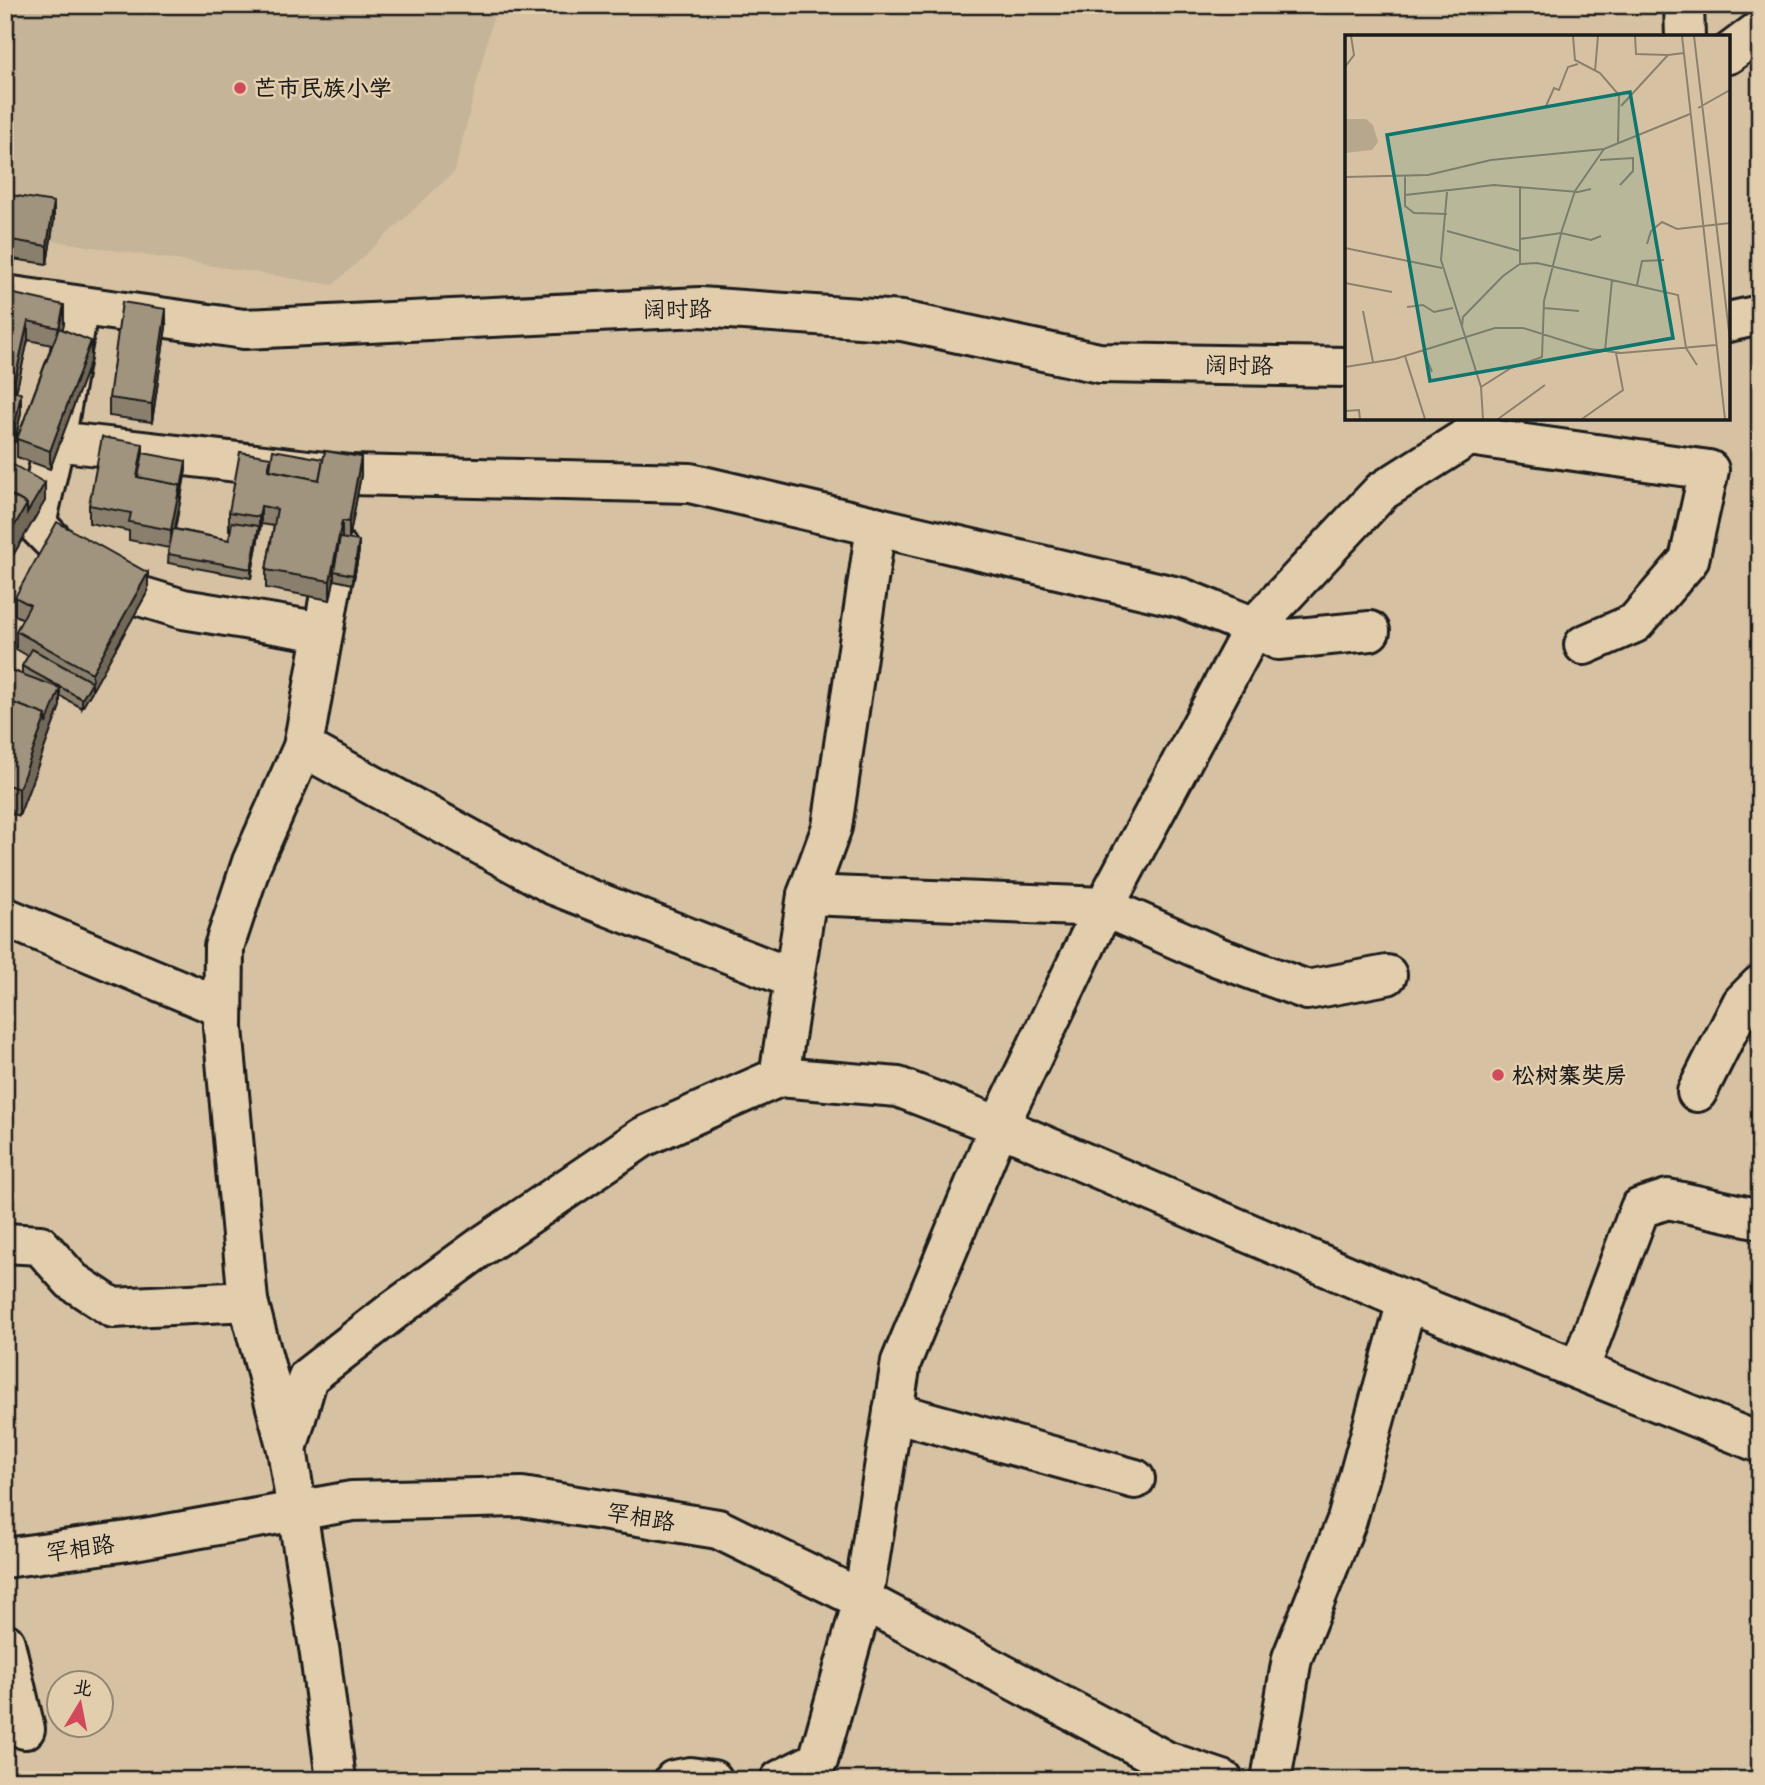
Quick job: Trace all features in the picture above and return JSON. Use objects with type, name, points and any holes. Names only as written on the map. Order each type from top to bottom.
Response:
[{"type":"street","points":[[1684,5],[1685,35]]},
{"type":"street","points":[[1730,52],[1760,30]]},
{"type":"street","name":"阔时路","points":[[5,295],[244,329],[700,307],[902,321],[1099,363],[1345,368]]},
{"type":"street","points":[[79,306],[55,441],[36,524],[93,583],[183,609],[323,632]]},
{"type":"street","points":[[1730,322],[1760,315]]},
{"type":"street","points":[[779,1780],[818,1761],[863,1600],[901,1362],[999,1126],[1104,906],[1254,627],[1382,491],[1475,427],[1709,470],[1689,560],[1635,624],[1584,645]]},
{"type":"street","points":[[55,441],[351,475],[690,483],[1182,598],[1254,627],[1278,640],[1370,631]]},
{"type":"street","points":[[336,1780],[320,1654],[287,1449],[248,1301],[223,1007],[224,947],[252,862],[303,747],[351,475]]},
{"type":"street","points":[[779,1077],[807,895],[832,827],[876,526]]},
{"type":"street","points":[[303,747],[554,885],[794,979]]},
{"type":"street","points":[[807,895],[1104,906],[1218,957],[1307,990],[1388,975]]},
{"type":"street","points":[[5,917],[223,1007]]},
{"type":"street","points":[[1697,1093],[1742,1003],[1760,985]]},
{"type":"street","points":[[287,1449],[308,1377],[393,1311],[482,1245],[643,1137],[779,1077],[898,1087],[999,1126],[1407,1301],[1760,1443]]},
{"type":"street","points":[[1579,1370],[1640,1208],[1668,1199],[1760,1219]]},
{"type":"street","points":[[5,1243],[40,1245],[72,1281],[113,1308],[248,1301]]},
{"type":"street","points":[[1270,1780],[1293,1658],[1347,1520],[1407,1301]]},
{"type":"street","points":[[893,1412],[1135,1479]]},
{"type":"street","name":"罕相路","points":[[5,1558],[128,1541],[352,1501],[522,1497],[718,1529],[863,1600],[1166,1761],[1223,1780]]},
{"type":"street","points":[[5,1643],[25,1729]]},
{"type":"street","points":[[674,1780],[690,1777],[713,1780]]},
{"type":"shaded area","name":"芒市民族小学","points":[[5,5],[496,5],[455,171],[333,285],[5,233]]},
{"type":"building","points":[[5,194],[54,202],[47,246],[5,239]]},
{"type":"building","points":[[5,292],[64,305],[59,328],[28,321],[15,379],[5,377]]},
{"type":"building","points":[[122,302],[166,309],[152,404],[109,398]]},
{"type":"building","points":[[59,328],[91,341],[50,451],[17,439]]},
{"type":"building","points":[[5,390],[21,393],[15,424],[5,422]]},
{"type":"building","points":[[102,437],[143,444],[137,477],[180,485],[171,530],[129,522],[131,513],[89,505]]},
{"type":"building","points":[[273,450],[323,459],[319,480],[270,470]]},
{"type":"building","points":[[325,451],[361,457],[349,522],[342,521],[330,581],[266,570],[277,509],[261,506],[259,517],[229,512],[240,452],[271,457],[268,470],[319,480]]},
{"type":"building","points":[[143,453],[186,461],[180,494],[180,485],[138,477]]},
{"type":"building","points":[[5,460],[45,483],[27,513],[27,504],[5,492]]},
{"type":"building","points":[[5,492],[27,504],[5,542]]},
{"type":"building","points":[[57,522],[148,573],[92,673],[16,631],[30,605],[15,597]]},
{"type":"building","points":[[232,522],[259,526],[251,569],[168,554],[173,529],[229,540]]},
{"type":"building","points":[[340,538],[359,541],[353,575],[334,571]]},
{"type":"building","points":[[32,649],[92,682],[82,699],[22,666]]},
{"type":"building","points":[[5,668],[60,688],[46,724],[46,715],[5,700]]},
{"type":"building","points":[[5,700],[46,715],[19,789],[5,784]]},
{"type":"place","name":"芒市民族小学","points":[[240,88]]},
{"type":"place","name":"松树寨奘房","points":[[1498,1075]]}]
